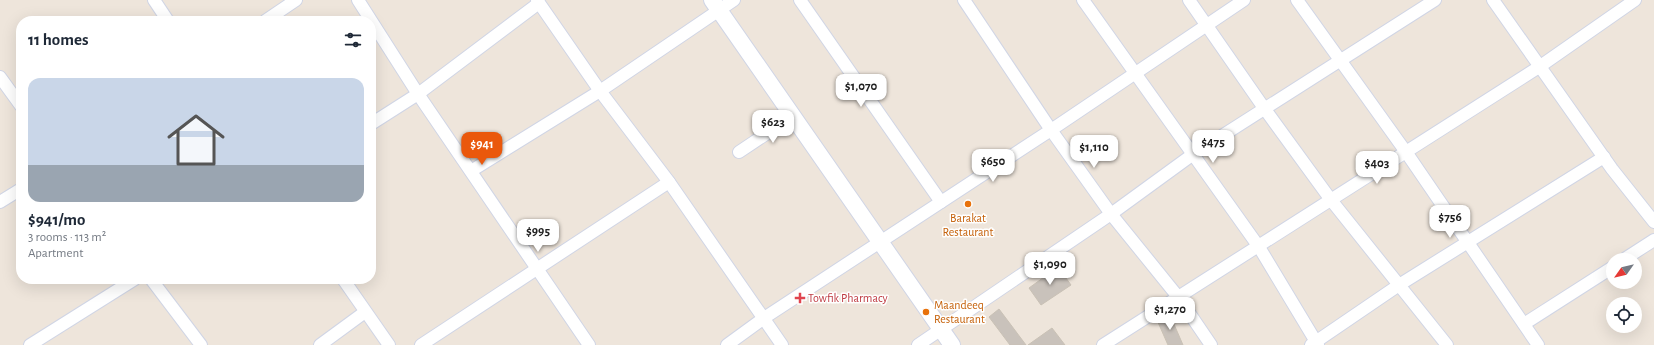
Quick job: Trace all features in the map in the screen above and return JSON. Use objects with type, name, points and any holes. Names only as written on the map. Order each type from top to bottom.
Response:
[{"type":"street","points":[[154,0],[165,16]]},
{"type":"street","points":[[272,16],[296,0]]},
{"type":"street","points":[[358,0],[368,16]]},
{"type":"street","points":[[471,172],[600,91],[716,5],[734,0]]},
{"type":"street","points":[[800,0],[941,202]]},
{"type":"street","points":[[964,0],[1051,130],[1111,214],[1179,298],[1211,345]]},
{"type":"street","points":[[1083,0],[1192,156],[1259,247],[1315,344],[1400,285],[1604,157]]},
{"type":"street","points":[[1190,0],[1264,108],[1331,200],[1447,345]]},
{"type":"street","points":[[728,345],[764,318],[1208,26],[1244,0]]},
{"type":"street","points":[[1297,0],[1406,152],[1538,345]]},
{"type":"street","points":[[918,345],[1111,214],[1192,156],[1264,108],[1435,0]]},
{"type":"street","points":[[1492,0],[1604,157],[1654,222]]},
{"type":"street","points":[[1104,345],[1539,67],[1635,0]]},
{"type":"street","points":[[376,121],[418,94],[538,2],[600,91],[669,182],[782,345]]},
{"type":"street","points":[[716,5],[952,345]]},
{"type":"street","points":[[376,28],[418,94],[589,345]]},
{"type":"street","points":[[0,77],[16,99]]},
{"type":"street","points":[[739,152],[792,116]]},
{"type":"street","points":[[421,345],[669,182]]},
{"type":"street","points":[[0,202],[16,192]]},
{"type":"street","points":[[1634,253],[1654,240]]},
{"type":"street","points":[[1524,324],[1606,271]]},
{"type":"street","points":[[30,345],[127,284]]},
{"type":"street","points":[[155,284],[201,345]]},
{"type":"street","points":[[346,284],[389,345]]},
{"type":"street","points":[[320,345],[365,312]]},
{"type":"building","points":[[1058,267],[1071,285],[1041,305],[1029,288]]},
{"type":"building","points":[[999,309],[1026,345],[1010,345],[989,317]]},
{"type":"building","points":[[1170,315],[1183,345],[1168,345],[1157,320]]},
{"type":"building","points":[[1052,328],[1065,345],[1028,345]]},
{"type":"place","name":"Barakat Restaurant","points":[[968,204]]},
{"type":"place","name":"Towfik Pharmacy","points":[[800,298]]},
{"type":"place","name":"Maandeeq Restaurant","points":[[926,312]]}]
